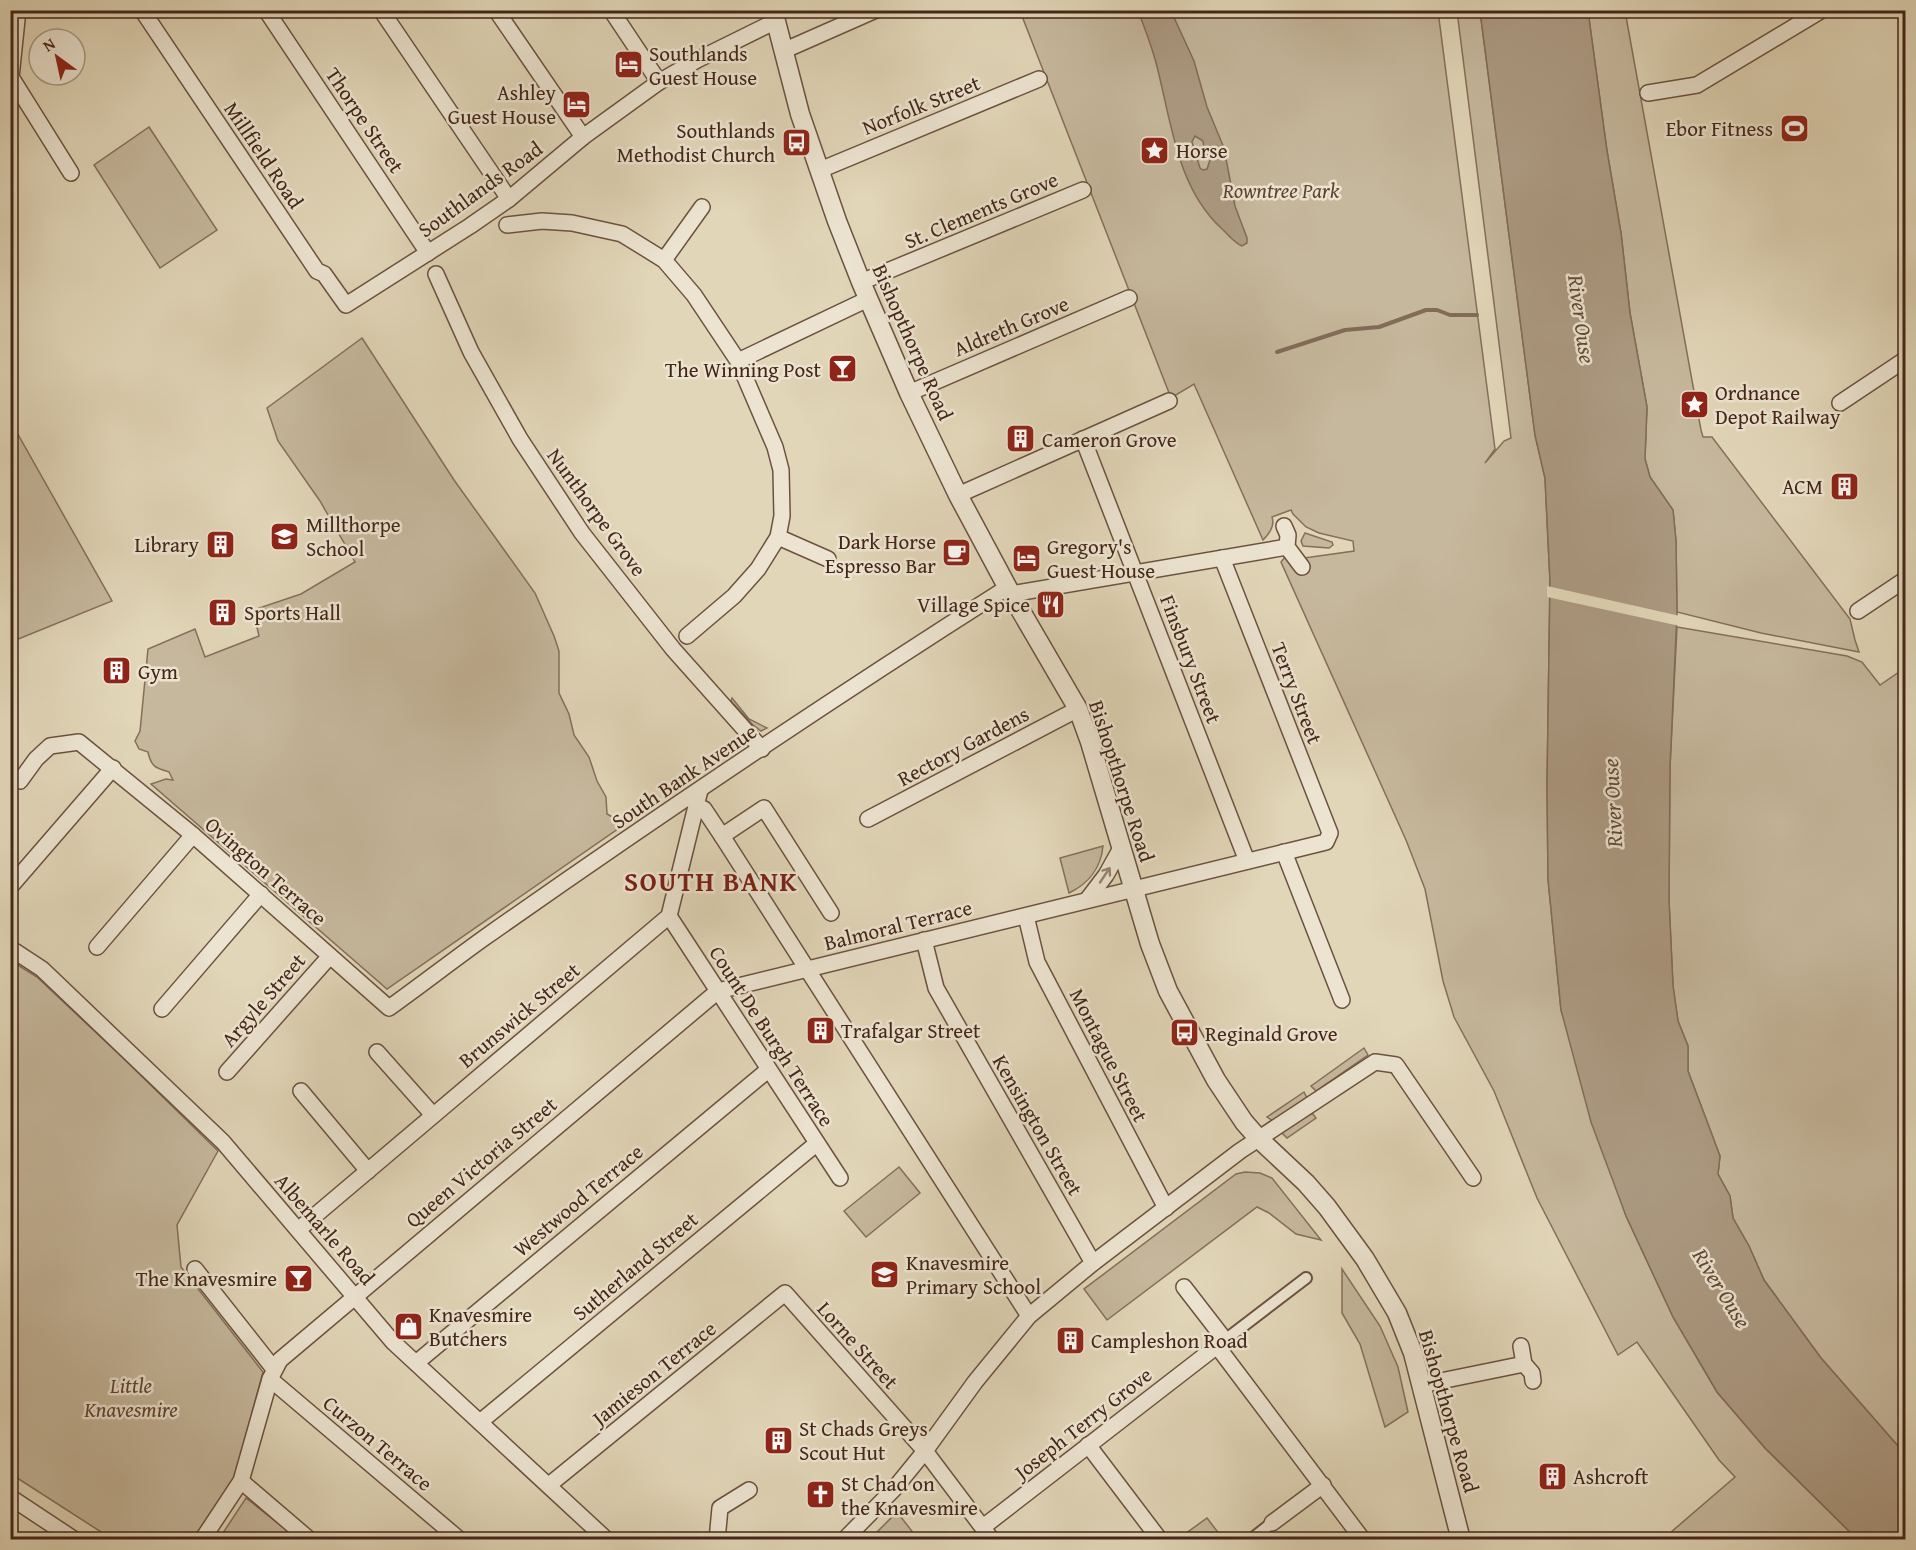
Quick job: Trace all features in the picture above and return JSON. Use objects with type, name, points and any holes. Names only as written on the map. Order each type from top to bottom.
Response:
[{"type":"street","points":[[18,10],[11,77],[71,173]]},
{"type":"street","name":"Millfield Road","points":[[142,10],[318,271],[324,274],[346,305],[360,297]]},
{"type":"street","name":"Thorpe Street","points":[[266,10],[428,253]]},
{"type":"street","points":[[381,10],[509,199]]},
{"type":"street","points":[[496,10],[583,137]]},
{"type":"street","points":[[611,10],[659,82]]},
{"type":"street","points":[[783,51],[876,10]]},
{"type":"street","points":[[1648,93],[1697,85],[1822,10]]},
{"type":"street","name":"Southlands Road","points":[[360,297],[509,199],[583,137],[659,82],[775,16]]},
{"type":"street","name":"Bishopthorpe Road","points":[[775,16],[800,114],[819,170],[865,290],[909,393],[957,495],[1078,709],[1090,742],[1150,944],[1168,991],[1216,1080],[1244,1122],[1316,1193],[1365,1259],[1397,1313],[1413,1353],[1461,1539]]},
{"type":"street","name":"Norfolk Street","points":[[819,170],[1039,79]]},
{"type":"street","name":"St. Clements Grove","points":[[738,362],[865,290],[1083,190]]},
{"type":"street","points":[[664,260],[702,207]]},
{"type":"street","points":[[507,225],[542,221],[572,223],[622,234],[664,260],[694,295],[738,362],[775,447],[781,470],[782,506],[778,537],[758,569],[734,596],[687,636]]},
{"type":"street","name":"Nunthorpe Grove","points":[[436,274],[471,352],[520,439],[582,532],[673,649],[762,749]]},
{"type":"street","name":"Aldreth Grove","points":[[909,393],[1129,298]]},
{"type":"street","points":[[1840,403],[1905,359]]},
{"type":"street","points":[[957,495],[1169,401]]},
{"type":"street","name":"Finsbury Street","points":[[1083,439],[1247,861]]},
{"type":"street","points":[[1284,526],[1288,535],[1287,548],[1302,567]]},
{"type":"street","points":[[778,537],[828,559]]},
{"type":"street","points":[[1009,590],[1136,573],[1287,548]]},
{"type":"street","name":"Terry Street","points":[[1222,558],[1330,833],[1326,842]]},
{"type":"street","points":[[1858,611],[1905,579]]},
{"type":"street","name":"South Bank Avenue","points":[[389,1008],[483,939],[897,657],[1009,590]]},
{"type":"street","name":"Rectory Gardens","points":[[868,819],[1078,709]]},
{"type":"street","name":"Ovington Terrace","points":[[20,781],[30,755],[50,746],[79,742],[193,835],[389,1008]]},
{"type":"street","points":[[10,887],[113,768]]},
{"type":"street","points":[[669,916],[700,790]]},
{"type":"street","points":[[696,806],[704,809],[722,836],[1029,1316]]},
{"type":"street","points":[[722,836],[764,808],[831,913]]},
{"type":"street","points":[[98,947],[193,835]]},
{"type":"street","name":"Balmoral Terrace","points":[[718,991],[1326,842]]},
{"type":"street","points":[[1087,900],[1106,875],[1121,848]]},
{"type":"street","points":[[1284,852],[1342,1000]]},
{"type":"street","points":[[162,1009],[261,894]]},
{"type":"street","name":"Count De Burgh Terrace","points":[[669,916],[840,1178]]},
{"type":"street","name":"Brunswick Street","points":[[298,1230],[669,916]]},
{"type":"street","name":"Montague Street","points":[[1026,916],[1037,962],[1166,1208]]},
{"type":"street","name":"Kensington Street","points":[[924,940],[936,988],[1093,1263]]},
{"type":"street","name":"Albemarle Road","points":[[10,948],[42,969],[223,1142],[393,1342],[607,1539]]},
{"type":"street","name":"Argyle Street","points":[[227,1072],[330,956]]},
{"type":"street","name":"Queen Victoria Street","points":[[272,1374],[286,1353],[718,991]]},
{"type":"street","points":[[377,1052],[433,1115]]},
{"type":"street","points":[[844,1539],[894,1489],[975,1382],[1029,1316],[1093,1263],[1258,1138],[1375,1062],[1396,1065],[1473,1178]]},
{"type":"street","name":"Westwood Terrace","points":[[416,1363],[768,1070]]},
{"type":"street","points":[[301,1091],[368,1171]]},
{"type":"street","name":"Sutherland Street","points":[[480,1422],[816,1144]]},
{"type":"street","name":"Curzon Terrace","points":[[195,1269],[272,1374],[460,1539]]},
{"type":"street","points":[[1221,1343],[1306,1278]]},
{"type":"street","points":[[1184,1287],[1221,1343],[1363,1539]]},
{"type":"street","name":"Lorne Street","points":[[784,1293],[924,1451],[988,1533]]},
{"type":"street","name":"Jamieson Terrace","points":[[549,1485],[784,1293]]},
{"type":"street","name":"Joseph Terry Grove","points":[[988,1533],[1088,1445],[1221,1343]]},
{"type":"street","points":[[1521,1347],[1524,1364],[1532,1373],[1533,1381]]},
{"type":"street","points":[[1421,1385],[1524,1364]]},
{"type":"street","points":[[202,1539],[241,1481],[272,1374]]},
{"type":"street","points":[[1088,1445],[1160,1539]]},
{"type":"street","points":[[241,1481],[310,1539]]},
{"type":"street","points":[[1253,1538],[1323,1485]]},
{"type":"street","points":[[717,1539],[720,1508],[748,1490]]},
{"type":"street","points":[[10,1497],[75,1539]]},
{"type":"green space","name":"Rowntree Park","points":[[1020,11],[1438,11],[1495,449],[1485,463],[1504,441],[1511,438],[1457,11],[1480,11],[1535,435],[1545,478],[1550,581],[1548,879],[1561,1010],[1626,1216],[1673,1317],[1717,1392],[1765,1448],[1857,1539],[1663,1539],[1735,1477],[1719,1460],[1637,1342],[1618,1355],[1537,1198],[1494,1091],[1454,1017],[1443,981],[1425,889],[1406,840],[1281,562],[1285,557],[1290,560],[1354,551],[1353,541],[1319,533],[1306,527],[1291,510],[1272,517],[1271,529],[1263,540],[1194,384],[1171,398]]},
{"type":"green space","points":[[1588,11],[1625,11],[1703,437],[1712,437],[1850,619],[1859,652],[1761,633],[1677,612],[1673,510],[1650,477],[1645,459],[1647,407],[1630,313],[1621,233]]},
{"type":"green space","points":[[149,127],[217,230],[160,268],[94,165]]},
{"type":"green space","points":[[362,338],[454,480],[535,593],[559,651],[559,693],[569,714],[574,735],[589,757],[597,781],[606,797],[607,814],[625,824],[387,989],[151,784],[166,779],[173,780],[169,772],[153,764],[148,752],[139,749],[135,741],[140,731],[148,649],[195,629],[205,657],[259,636],[253,610],[301,594],[355,562],[320,501],[278,441],[267,408]]},
{"type":"green space","points":[[11,422],[112,601],[10,642]]},
{"type":"green space","points":[[1305,533],[1332,542],[1333,545],[1329,548],[1303,546],[1301,541]]},
{"type":"green space","points":[[1677,627],[1847,656],[1862,662],[1880,685],[1905,668],[1905,1454],[1821,1358],[1764,1280],[1733,1218],[1730,1196],[1718,1174],[1720,1156],[1688,1071],[1688,1046],[1678,1021],[1673,986],[1669,900],[1670,767]]},
{"type":"green space","points":[[732,698],[749,719],[767,728],[761,731],[752,724],[731,701]]},
{"type":"green space","points":[[1103,846],[1100,861],[1088,880],[1069,893],[1060,858]]},
{"type":"green space","name":"Little Knavesmire","points":[[10,960],[37,977],[218,1151],[177,1225],[181,1267],[263,1372],[235,1476],[193,1539],[112,1539],[11,1474]]},
{"type":"green space","points":[[1364,1048],[1368,1055],[1316,1091],[1311,1086]]},
{"type":"green space","points":[[1304,1092],[1307,1098],[1273,1121],[1267,1117]]},
{"type":"green space","points":[[1308,1114],[1313,1114],[1316,1118],[1287,1138],[1282,1133]]},
{"type":"green space","points":[[899,1167],[920,1193],[866,1237],[844,1211]]},
{"type":"green space","points":[[1260,1173],[1272,1178],[1321,1240],[1296,1234],[1269,1213],[1257,1207],[1107,1320],[1084,1289],[1236,1174]]},
{"type":"green space","points":[[1342,1269],[1380,1326],[1398,1367],[1408,1412],[1385,1427],[1360,1344],[1342,1313]]},
{"type":"green space","points":[[246,1498],[298,1539],[219,1539]]},
{"type":"green space","points":[[897,1512],[918,1539],[870,1539]]},
{"type":"green space","points":[[1207,1518],[1223,1539],[1178,1539]]},
{"type":"water","points":[[1138,11],[1171,11],[1194,61],[1207,107],[1224,148],[1235,206],[1247,238],[1247,243],[1242,246],[1231,238],[1206,211],[1184,171],[1155,59]],"holes":[[[1195,136],[1203,141],[1210,160],[1207,169],[1203,170],[1200,168],[1192,142]]]},
{"type":"water","name":"River Ouse","points":[[1480,11],[1588,11],[1621,233],[1630,313],[1647,407],[1645,459],[1650,477],[1673,510],[1676,541],[1677,612],[1670,767],[1669,900],[1673,986],[1678,1021],[1688,1046],[1688,1071],[1720,1156],[1718,1174],[1730,1196],[1733,1218],[1764,1280],[1821,1358],[1905,1454],[1905,1539],[1857,1539],[1765,1448],[1717,1392],[1673,1317],[1626,1216],[1591,1122],[1561,1010],[1548,879],[1550,581],[1545,478],[1535,435]]},
{"type":"pier","points":[[1547,586],[1680,616],[1680,626],[1547,597]]},
{"type":"waterway","points":[[1277,352],[1345,330],[1379,327],[1426,310],[1437,310],[1450,315],[1477,315]]},
{"type":"place","name":"Southlands Guest House","points":[[628,65]]},
{"type":"place","name":"Ashley Guest House","points":[[577,104]]},
{"type":"place","name":"Ebor Fitness","points":[[1794,128]]},
{"type":"place","name":"Southlands Methodist Church","points":[[796,142]]},
{"type":"place","name":"Horse","points":[[1155,150]]},
{"type":"place","name":"The Winning Post","points":[[842,369]]},
{"type":"place","name":"Ordnance Depot Railway","points":[[1694,404]]},
{"type":"place","name":"Cameron Grove","points":[[1021,439]]},
{"type":"place","name":"ACM","points":[[1844,486]]},
{"type":"place","name":"Millthorpe School","points":[[285,536]]},
{"type":"place","name":"Library","points":[[220,544]]},
{"type":"place","name":"Dark Horse Espresso Bar","points":[[957,553]]},
{"type":"place","name":"Gregory's Guest House","points":[[1026,558]]},
{"type":"place","name":"Village Spice","points":[[1051,604]]},
{"type":"place","name":"Sports Hall","points":[[223,612]]},
{"type":"place","name":"Gym","points":[[117,671]]},
{"type":"place","name":"Trafalgar Street","points":[[820,1030]]},
{"type":"place","name":"Reginald Grove","points":[[1184,1033]]},
{"type":"place","name":"Knavesmire Primary School","points":[[885,1274]]},
{"type":"place","name":"The Knavesmire","points":[[298,1278]]},
{"type":"place","name":"Knavesmire Butchers","points":[[408,1326]]},
{"type":"place","name":"Campleshon Road","points":[[1070,1340]]},
{"type":"place","name":"St Chads Greys Scout Hut","points":[[778,1440]]},
{"type":"place","name":"Ashcroft","points":[[1552,1476]]},
{"type":"place","name":"St Chad on the Knavesmire","points":[[820,1495]]},
{"type":"district","name":"SOUTH BANK","points":[[711,881]]}]
